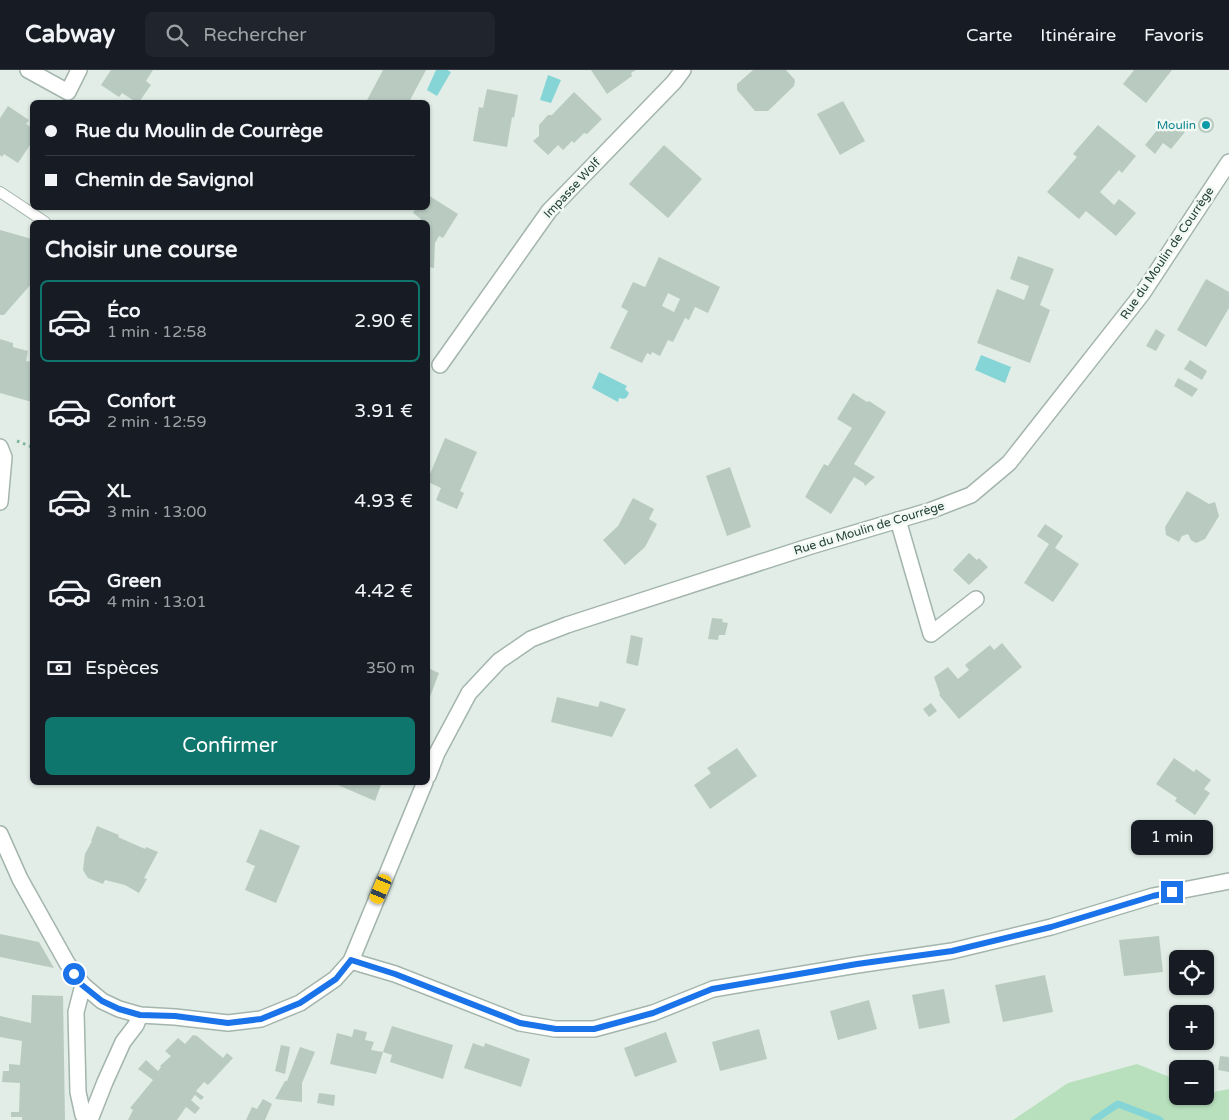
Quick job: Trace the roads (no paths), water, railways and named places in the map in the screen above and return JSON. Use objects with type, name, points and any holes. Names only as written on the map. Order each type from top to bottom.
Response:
[{"type":"street","points":[[28,70],[68,92],[79,70]]},
{"type":"street","name":"Impasse Wolf","points":[[440,365],[549,211],[683,70]]},
{"type":"street","name":"Rue du Moulin de Courrège","points":[[430,764],[432,751],[469,693],[499,661],[532,639],[568,625],[808,546],[932,510],[971,495],[1009,463],[1142,294],[1229,162]]},
{"type":"street","points":[[0,447],[4,457],[0,502]]},
{"type":"street","points":[[898,520],[932,634],[976,599]]},
{"type":"street","points":[[0,834],[20,879],[66,963],[82,985],[102,1001],[119,1009],[140,1015],[175,1016],[228,1023],[261,1019],[300,1003],[336,979],[351,960],[424,785]]},
{"type":"street","points":[[351,960],[395,974],[520,1023],[556,1029],[594,1029],[653,1013],[712,989],[857,964],[952,951],[1051,927],[1153,896],[1229,881]]},
{"type":"street","points":[[82,985],[76,1012],[78,1092],[83,1115],[89,1120],[123,1042],[136,1025],[140,1015]]},
{"type":"lane","points":[[0,192],[42,220]]},
{"type":"water","points":[[436,70],[451,72],[437,96],[427,90]]},
{"type":"water","points":[[548,75],[561,80],[551,103],[540,100]]},
{"type":"water","points":[[981,355],[1011,367],[1005,383],[975,370]]},
{"type":"water","points":[[599,372],[627,386],[625,389],[629,393],[627,397],[624,399],[619,398],[618,402],[592,388]]},
{"type":"waterway","points":[[1094,1120],[1118,1104],[1160,1120]]},
{"type":"place","name":"Moulin","points":[[1206,125]]}]
